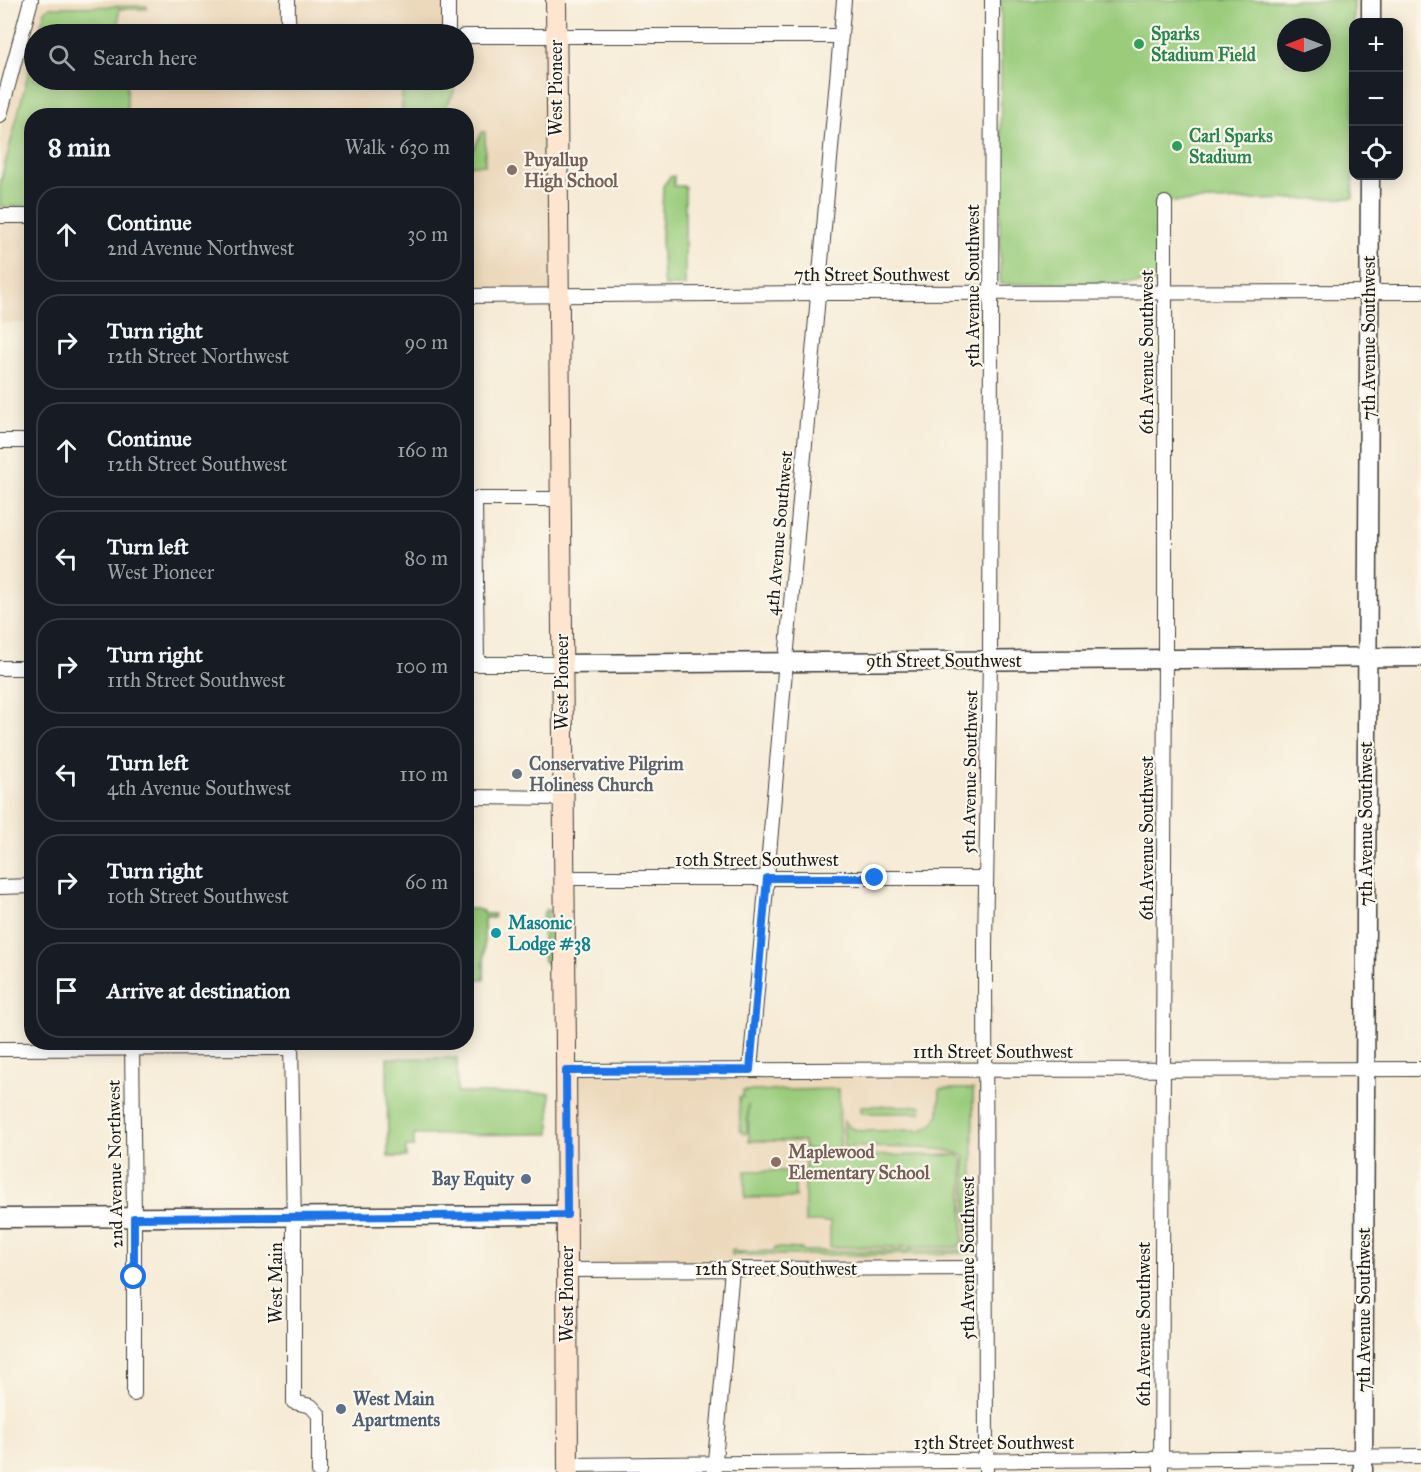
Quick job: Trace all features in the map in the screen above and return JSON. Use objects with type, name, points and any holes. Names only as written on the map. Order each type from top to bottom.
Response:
[{"type":"main road","name":"West Pioneer","points":[[556,0],[568,1468]]},
{"type":"street","points":[[25,24],[31,0]]},
{"type":"street","points":[[288,0],[291,24]]},
{"type":"street","points":[[448,0],[448,24]]},
{"type":"street","name":"4th Avenue Southwest","points":[[750,1070],[844,0]]},
{"type":"street","name":"5th Avenue Southwest","points":[[986,1466],[985,1069],[990,660],[992,0]]},
{"type":"street","points":[[1371,0],[1371,18]]},
{"type":"street","points":[[0,115],[24,26]]},
{"type":"street","points":[[474,36],[841,36]]},
{"type":"street","name":"7th Avenue Southwest","points":[[1363,1464],[1370,180]]},
{"type":"street","name":"6th Avenue Southwest","points":[[1161,1466],[1165,203]]},
{"type":"street","points":[[0,216],[24,216]]},
{"type":"street","name":"7th Street Southwest","points":[[474,296],[1421,292]]},
{"type":"street","points":[[0,441],[24,441]]},
{"type":"street","points":[[474,499],[561,499]]},
{"type":"street","name":"9th Street Southwest","points":[[474,664],[1421,657]]},
{"type":"street","points":[[0,668],[24,668]]},
{"type":"street","points":[[474,797],[563,798]]},
{"type":"street","name":"10th Street Southwest","points":[[564,878],[986,878]]},
{"type":"street","points":[[0,886],[24,886]]},
{"type":"street","points":[[0,1049],[24,1048]]},
{"type":"street","name":"2nd Avenue Northwest","points":[[132,1050],[134,1394]]},
{"type":"street","name":"West Main","points":[[291,1050],[294,1402],[311,1406],[319,1415],[320,1472]]},
{"type":"street","name":"11th Street Southwest","points":[[566,1071],[1421,1069]]},
{"type":"street","points":[[0,1218],[567,1215]]},
{"type":"street","name":"12th Street Southwest","points":[[567,1270],[986,1268]]},
{"type":"street","points":[[714,1468],[732,1269]]},
{"type":"street","name":"13th Street Southwest","points":[[568,1468],[1363,1464],[1421,1456]]},
{"type":"shaded area","name":"Puyallup High School","points":[[31,0],[448,0],[448,24],[25,24]]},
{"type":"shaded area","name":"Puyallup High School","points":[[24,26],[24,90],[474,90],[474,36],[556,35],[558,296],[474,296],[474,108],[24,108],[24,323],[0,323],[0,115]]},
{"type":"shaded area","name":"Maplewood Elementary School","points":[[985,1069],[986,1268],[567,1270],[566,1071]]},
{"type":"green space","name":"Carl Sparks Stadium","points":[[1001,0],[1354,0],[1354,18],[1349,18],[1349,180],[1353,180],[1353,198],[1161,202],[1160,283],[1000,284]]},
{"type":"green space","points":[[147,6],[147,9],[119,9],[119,24],[42,24],[45,11],[50,7]]},
{"type":"green space","points":[[24,90],[127,90],[127,108],[24,108],[24,206],[0,206],[0,184]]},
{"type":"green space","points":[[402,90],[454,90],[445,108],[402,108]]},
{"type":"green space","points":[[482,132],[485,132],[485,165],[474,165],[474,148]]},
{"type":"green space","points":[[674,176],[674,186],[685,186],[685,286],[664,286],[663,278],[661,238],[663,186],[670,177]]},
{"type":"green space","points":[[474,909],[483,911],[483,914],[494,914],[494,918],[484,918],[484,979],[474,979]]},
{"type":"green space","points":[[545,910],[549,910],[549,965],[544,961],[543,954]]},
{"type":"green space","points":[[387,1058],[457,1058],[457,1093],[550,1093],[550,1134],[414,1135],[414,1147],[406,1147],[406,1157],[388,1157]]},
{"type":"green space","points":[[839,1089],[840,1148],[838,1149],[804,1149],[804,1141],[749,1141],[748,1104],[747,1133],[744,1134],[740,1130],[739,1097],[743,1097],[743,1091]]},
{"type":"green space","points":[[940,1089],[973,1089],[973,1253],[732,1255],[733,1249],[736,1252],[774,1251],[775,1248],[804,1251],[962,1249],[967,1238],[965,1157],[943,1150],[926,1148],[844,1147],[844,1121],[851,1128],[862,1131],[922,1130],[932,1125],[939,1114]]},
{"type":"green space","points":[[861,1106],[921,1106],[921,1113],[861,1113]]},
{"type":"green space","points":[[958,1155],[963,1160],[963,1241],[958,1247],[830,1247],[830,1222],[805,1222],[805,1156]]},
{"type":"green space","points":[[745,1171],[795,1171],[795,1198],[745,1198]]},
{"type":"place","name":"Sparks Stadium Field","points":[[1139,44]]},
{"type":"place","name":"Carl Sparks Stadium","points":[[1177,146]]},
{"type":"place","name":"Puyallup High School","points":[[512,170]]},
{"type":"place","name":"Conservative Pilgrim Holiness Church","points":[[517,774]]},
{"type":"place","name":"Masonic Lodge #38","points":[[496,933]]},
{"type":"place","name":"Maplewood Elementary School","points":[[776,1162]]},
{"type":"place","name":"Bay Equity","points":[[526,1179]]},
{"type":"place","name":"West Main Apartments","points":[[341,1409]]},
{"type":"route","points":[[134,1277],[134,1218],[567,1215],[566,1071],[750,1070],[767,878],[875,878]]}]
